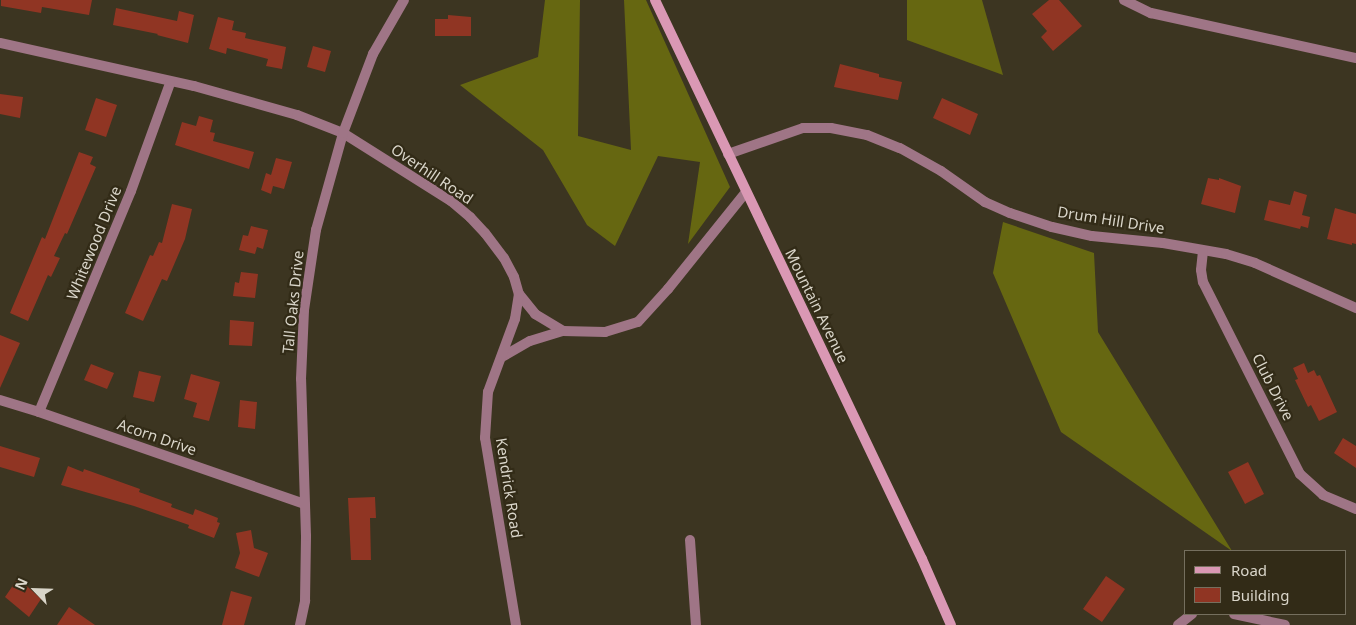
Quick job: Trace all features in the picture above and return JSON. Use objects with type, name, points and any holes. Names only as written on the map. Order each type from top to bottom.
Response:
[{"type":"main road","name":"Mountain Avenue","points":[[655,0],[918,550],[951,625]]},
{"type":"street","name":"Tall Oaks Drive","points":[[300,625],[305,601],[306,536],[301,379],[304,310],[316,230],[343,133],[373,54],[404,0]]},
{"type":"street","points":[[1124,0],[1151,13],[1356,58]]},
{"type":"street","name":"Overhill Road","points":[[0,43],[194,86],[296,115],[343,133],[452,202],[470,218],[485,232],[504,258],[514,277],[519,294],[535,314],[564,331],[605,332],[638,322],[668,289],[746,192]]},
{"type":"street","name":"Whitewood Drive","points":[[39,412],[131,191],[170,82]]},
{"type":"street","name":"Drum Hill Drive","points":[[728,154],[803,128],[831,128],[868,135],[900,148],[985,202],[1010,213],[1052,227],[1092,236],[1163,243],[1226,254],[1255,263],[1356,308]]},
{"type":"street","name":"Club Drive","points":[[1203,251],[1201,270],[1203,282],[1300,474],[1323,495],[1356,509]]},
{"type":"street","name":"Kendrick Road","points":[[516,625],[485,438],[488,392],[515,319],[519,294]]},
{"type":"street","points":[[502,357],[530,341],[564,331]]},
{"type":"street","name":"Acorn Drive","points":[[0,400],[304,504]]},
{"type":"street","points":[[690,540],[696,625]]},
{"type":"street","points":[[1178,625],[1191,615]]},
{"type":"street","points":[[1239,615],[1285,625]]},
{"type":"shaded area","points":[[545,0],[580,0],[578,136],[631,150],[624,0],[646,0],[730,187],[688,244],[700,162],[658,156],[615,246],[587,225],[543,150],[460,85],[538,57]]},
{"type":"shaded area","points":[[907,0],[982,0],[1003,75],[907,40]]},
{"type":"shaded area","points":[[1003,222],[1094,253],[1098,332],[1231,550],[1061,432],[993,273]]},
{"type":"building","points":[[1,0],[92,0],[89,15],[42,7],[41,13],[1,6]]},
{"type":"building","points":[[1049,0],[1059,0],[1082,26],[1053,51],[1041,37],[1047,31],[1032,14]]},
{"type":"building","points":[[116,8],[177,21],[179,11],[194,15],[188,43],[158,34],[113,25]]},
{"type":"building","points":[[448,15],[471,17],[471,36],[435,36],[435,19],[448,19]]},
{"type":"building","points":[[218,17],[234,21],[232,30],[246,33],[245,38],[286,47],[282,69],[266,66],[268,59],[227,48],[226,54],[209,49]]},
{"type":"building","points":[[313,46],[331,51],[325,72],[307,67]]},
{"type":"building","points":[[840,64],[879,74],[879,77],[902,82],[898,100],[834,87]]},
{"type":"building","points":[[0,94],[23,97],[20,118],[0,114]]},
{"type":"building","points":[[96,98],[117,105],[106,137],[85,130]]},
{"type":"building","points":[[942,98],[978,114],[970,135],[933,118]]},
{"type":"building","points":[[199,116],[213,120],[210,132],[215,133],[213,141],[254,152],[249,169],[175,145],[182,122],[196,126]]},
{"type":"building","points":[[79,152],[93,157],[90,164],[96,167],[67,234],[65,233],[54,256],[60,258],[51,277],[48,275],[28,321],[10,313],[42,237],[45,239]]},
{"type":"building","points":[[276,158],[292,162],[284,189],[273,186],[271,194],[261,190],[266,173],[271,175]]},
{"type":"building","points":[[1208,178],[1219,180],[1219,178],[1241,186],[1235,213],[1201,204]]},
{"type":"building","points":[[1294,191],[1307,195],[1302,215],[1310,217],[1308,228],[1301,226],[1300,229],[1264,220],[1269,200],[1290,205]]},
{"type":"building","points":[[172,204],[192,209],[185,239],[167,281],[162,279],[143,321],[125,313],[150,255],[153,256],[159,242],[162,243]]},
{"type":"building","points":[[1335,208],[1356,214],[1356,244],[1352,243],[1352,245],[1327,239]]},
{"type":"building","points":[[251,226],[268,230],[263,249],[257,247],[255,254],[239,250],[243,235],[248,236]]},
{"type":"building","points":[[241,272],[258,274],[255,298],[233,296],[235,282],[239,283]]},
{"type":"building","points":[[230,320],[254,322],[252,346],[229,345]]},
{"type":"building","points":[[0,335],[20,343],[0,388]]},
{"type":"building","points":[[1304,363],[1308,373],[1314,370],[1317,376],[1320,375],[1337,412],[1319,421],[1311,405],[1308,407],[1295,380],[1298,379],[1293,368]]},
{"type":"building","points":[[91,364],[114,373],[107,389],[84,380]]},
{"type":"building","points":[[139,371],[161,376],[154,402],[133,397]]},
{"type":"building","points":[[191,374],[220,382],[209,421],[193,417],[197,403],[184,399]]},
{"type":"building","points":[[240,400],[257,402],[255,429],[238,427]]},
{"type":"building","points":[[1343,438],[1356,446],[1356,468],[1334,453]]},
{"type":"building","points":[[0,446],[40,458],[34,477],[0,467]]},
{"type":"building","points":[[1248,462],[1264,494],[1245,504],[1228,472]]},
{"type":"building","points":[[68,466],[83,472],[84,469],[140,489],[139,492],[172,504],[171,507],[193,515],[195,509],[218,518],[217,522],[220,523],[214,538],[188,528],[189,525],[134,506],[61,485]]},
{"type":"building","points":[[375,497],[376,518],[370,518],[371,560],[351,560],[348,498]]},
{"type":"building","points":[[251,530],[254,548],[268,553],[259,577],[235,568],[240,553],[236,533]]},
{"type":"building","points":[[1106,576],[1125,589],[1102,622],[1083,609]]},
{"type":"building","points":[[18,578],[41,599],[29,617],[5,597]]},
{"type":"building","points":[[231,591],[252,597],[244,625],[222,625]]},
{"type":"building","points":[[69,607],[95,625],[57,625]]}]
